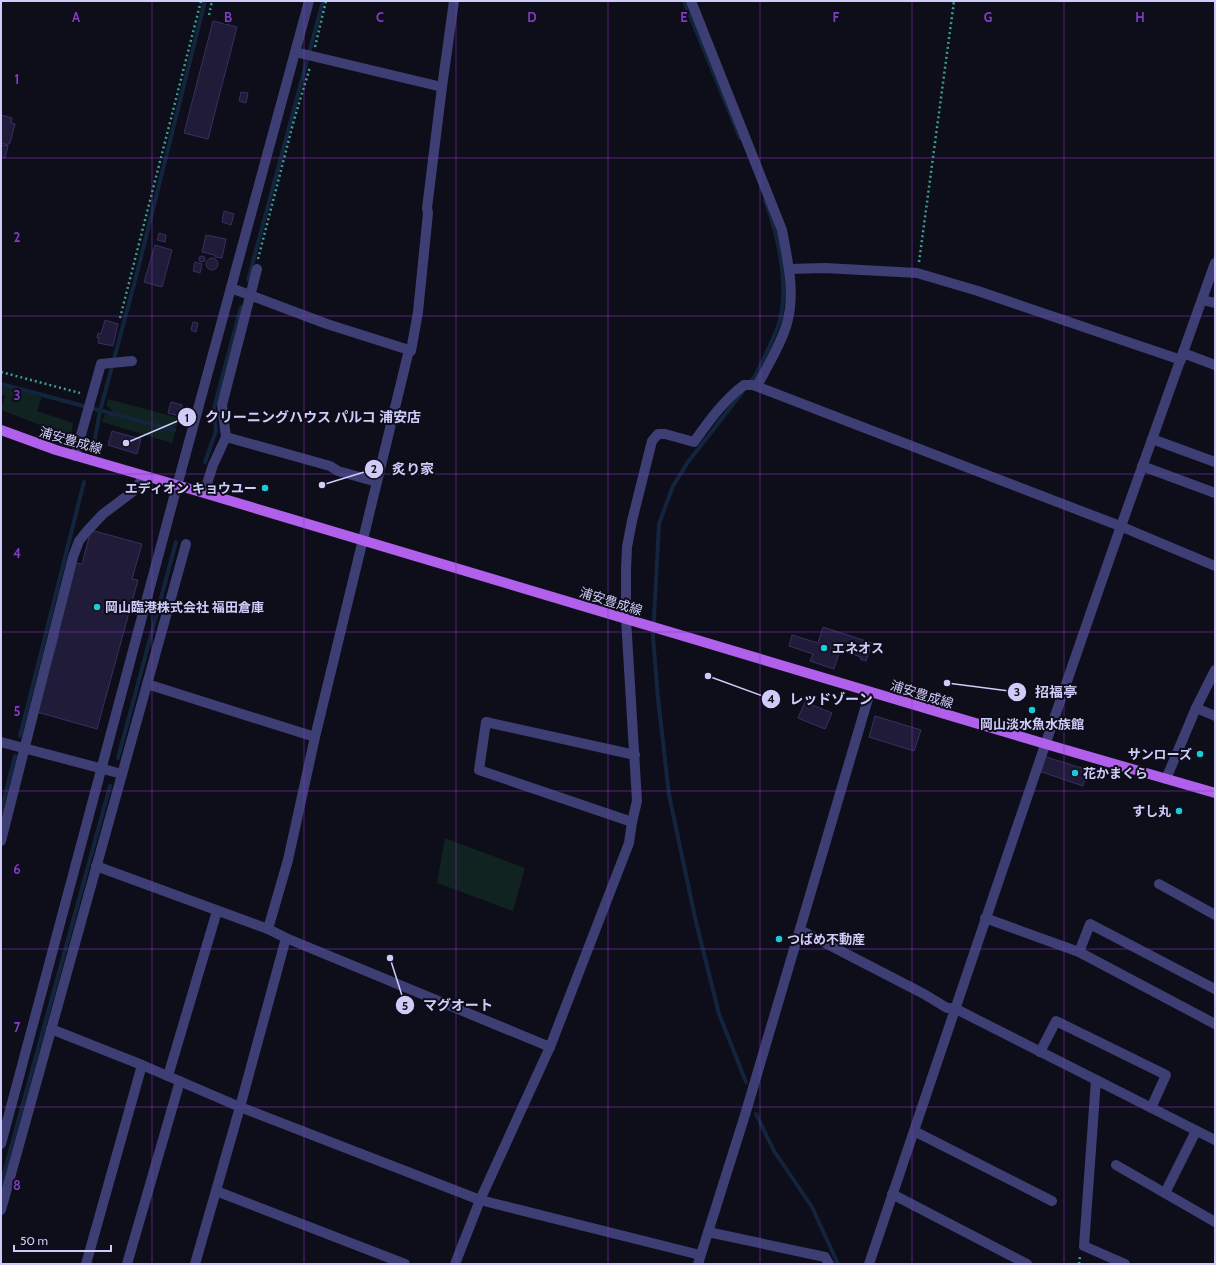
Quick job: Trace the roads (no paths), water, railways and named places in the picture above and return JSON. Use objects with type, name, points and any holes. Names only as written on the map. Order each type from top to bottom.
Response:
[{"type":"main road","name":"浦安豊成線","points":[[1,430],[31,442],[75,456],[363,540],[1215,794]]},
{"type":"street","points":[[1,1144],[177,486],[309,1]]},
{"type":"street","points":[[268,929],[288,860],[315,737],[409,350],[411,351],[418,312],[428,213],[427,208],[454,1]]},
{"type":"street","points":[[455,1264],[480,1200],[550,1047],[629,843],[637,801],[626,619],[627,547],[652,442],[658,434],[665,434],[694,442],[723,403],[733,393],[752,385],[776,349],[788,320],[790,301],[789,269],[782,230],[691,1]]},
{"type":"street","points":[[295,52],[442,87]]},
{"type":"street","points":[[869,1264],[954,1008],[1120,526],[1202,300],[1213,276],[1215,263]]},
{"type":"street","points":[[789,269],[825,268],[917,273],[1215,365]]},
{"type":"street","points":[[204,493],[213,464],[226,437],[222,405],[257,270]]},
{"type":"street","points":[[231,288],[327,324],[409,350]]},
{"type":"street","points":[[1202,300],[1215,303]]},
{"type":"street","points":[[75,456],[101,364],[132,361]]},
{"type":"street","points":[[752,385],[1120,526],[1215,566]]},
{"type":"street","points":[[226,437],[330,466],[338,471],[378,482]]},
{"type":"street","points":[[1152,439],[1215,462]]},
{"type":"street","points":[[1142,466],[1215,493]]},
{"type":"street","points":[[1,841],[72,557],[79,541],[87,530],[103,514],[135,490],[144,476]]},
{"type":"street","points":[[1,1210],[186,544]]},
{"type":"street","points":[[1166,779],[1196,708],[1215,670]]},
{"type":"street","points":[[147,684],[315,737]]},
{"type":"street","points":[[51,1029],[142,1065],[240,1107],[480,1200],[699,1260],[745,1116],[870,692]]},
{"type":"street","points":[[1196,708],[1215,716]]},
{"type":"street","points":[[632,822],[479,770],[486,722],[635,755]]},
{"type":"street","points":[[1,742],[25,747],[122,774]]},
{"type":"street","points":[[96,866],[268,929],[286,938],[550,1047]]},
{"type":"street","points":[[1159,884],[1215,914]]},
{"type":"street","points":[[168,1076],[217,911]]},
{"type":"street","points":[[985,918],[1079,952],[1215,1024]]},
{"type":"street","points":[[1079,952],[1090,924],[1215,988]]},
{"type":"street","points":[[800,930],[924,994],[947,1008],[954,1008],[1215,1140]]},
{"type":"street","points":[[195,1264],[286,938]]},
{"type":"street","points":[[1040,1052],[1056,1021],[1166,1075],[1152,1108]]},
{"type":"street","points":[[86,1264],[142,1065]]},
{"type":"street","points":[[1096,1080],[1084,1246],[1125,1264]]},
{"type":"street","points":[[127,1264],[180,1081]]},
{"type":"street","points":[[914,1131],[1052,1201]]},
{"type":"street","points":[[1165,1193],[1196,1131]]},
{"type":"street","points":[[1116,1165],[1215,1222]]},
{"type":"street","points":[[216,1191],[405,1264]]},
{"type":"street","points":[[892,1194],[1027,1264]]},
{"type":"street","points":[[708,1232],[825,1257],[828,1264]]},
{"type":"waterway","points":[[94,444],[100,411],[136,277],[205,1]]},
{"type":"waterway","points":[[248,280],[323,1]]},
{"type":"waterway","points":[[684,1],[740,138]]},
{"type":"waterway","points":[[749,383],[754,378],[775,335],[780,320],[782,306],[783,275],[781,259],[774,228],[765,200]]},
{"type":"waterway","points":[[205,462],[216,431],[214,408],[241,307]]},
{"type":"waterway","points":[[1,384],[174,430]]},
{"type":"waterway","points":[[744,390],[688,462],[673,486],[659,524],[653,637],[669,795],[696,922],[719,1014],[746,1082]]},
{"type":"waterway","points":[[20,736],[84,482]]},
{"type":"waterway","points":[[118,758],[176,542]]},
{"type":"waterway","points":[[1,811],[15,756]]},
{"type":"waterway","points":[[1,1184],[110,786]]},
{"type":"waterway","points":[[756,1114],[774,1151],[812,1207],[838,1264]]},
{"type":"place","name":"クリーニングハウス パルコ 浦安店","points":[[126,443]]},
{"type":"place","name":"炙り家","points":[[322,485]]},
{"type":"place","name":"エディオン キョウユー","points":[[265,488]]},
{"type":"place","name":"岡山臨港株式会社 福田倉庫","points":[[97,607]]},
{"type":"place","name":"エネオス","points":[[824,648]]},
{"type":"place","name":"レッドゾーン","points":[[708,676]]},
{"type":"place","name":"招福亭","points":[[947,683]]},
{"type":"place","name":"岡山淡水魚水族館","points":[[1032,710]]},
{"type":"place","name":"サンローズ","points":[[1200,754]]},
{"type":"place","name":"花かまくら","points":[[1075,773]]},
{"type":"place","name":"すし丸","points":[[1179,811]]},
{"type":"place","name":"つばめ不動産","points":[[779,939]]},
{"type":"place","name":"マグオート","points":[[390,958]]}]
